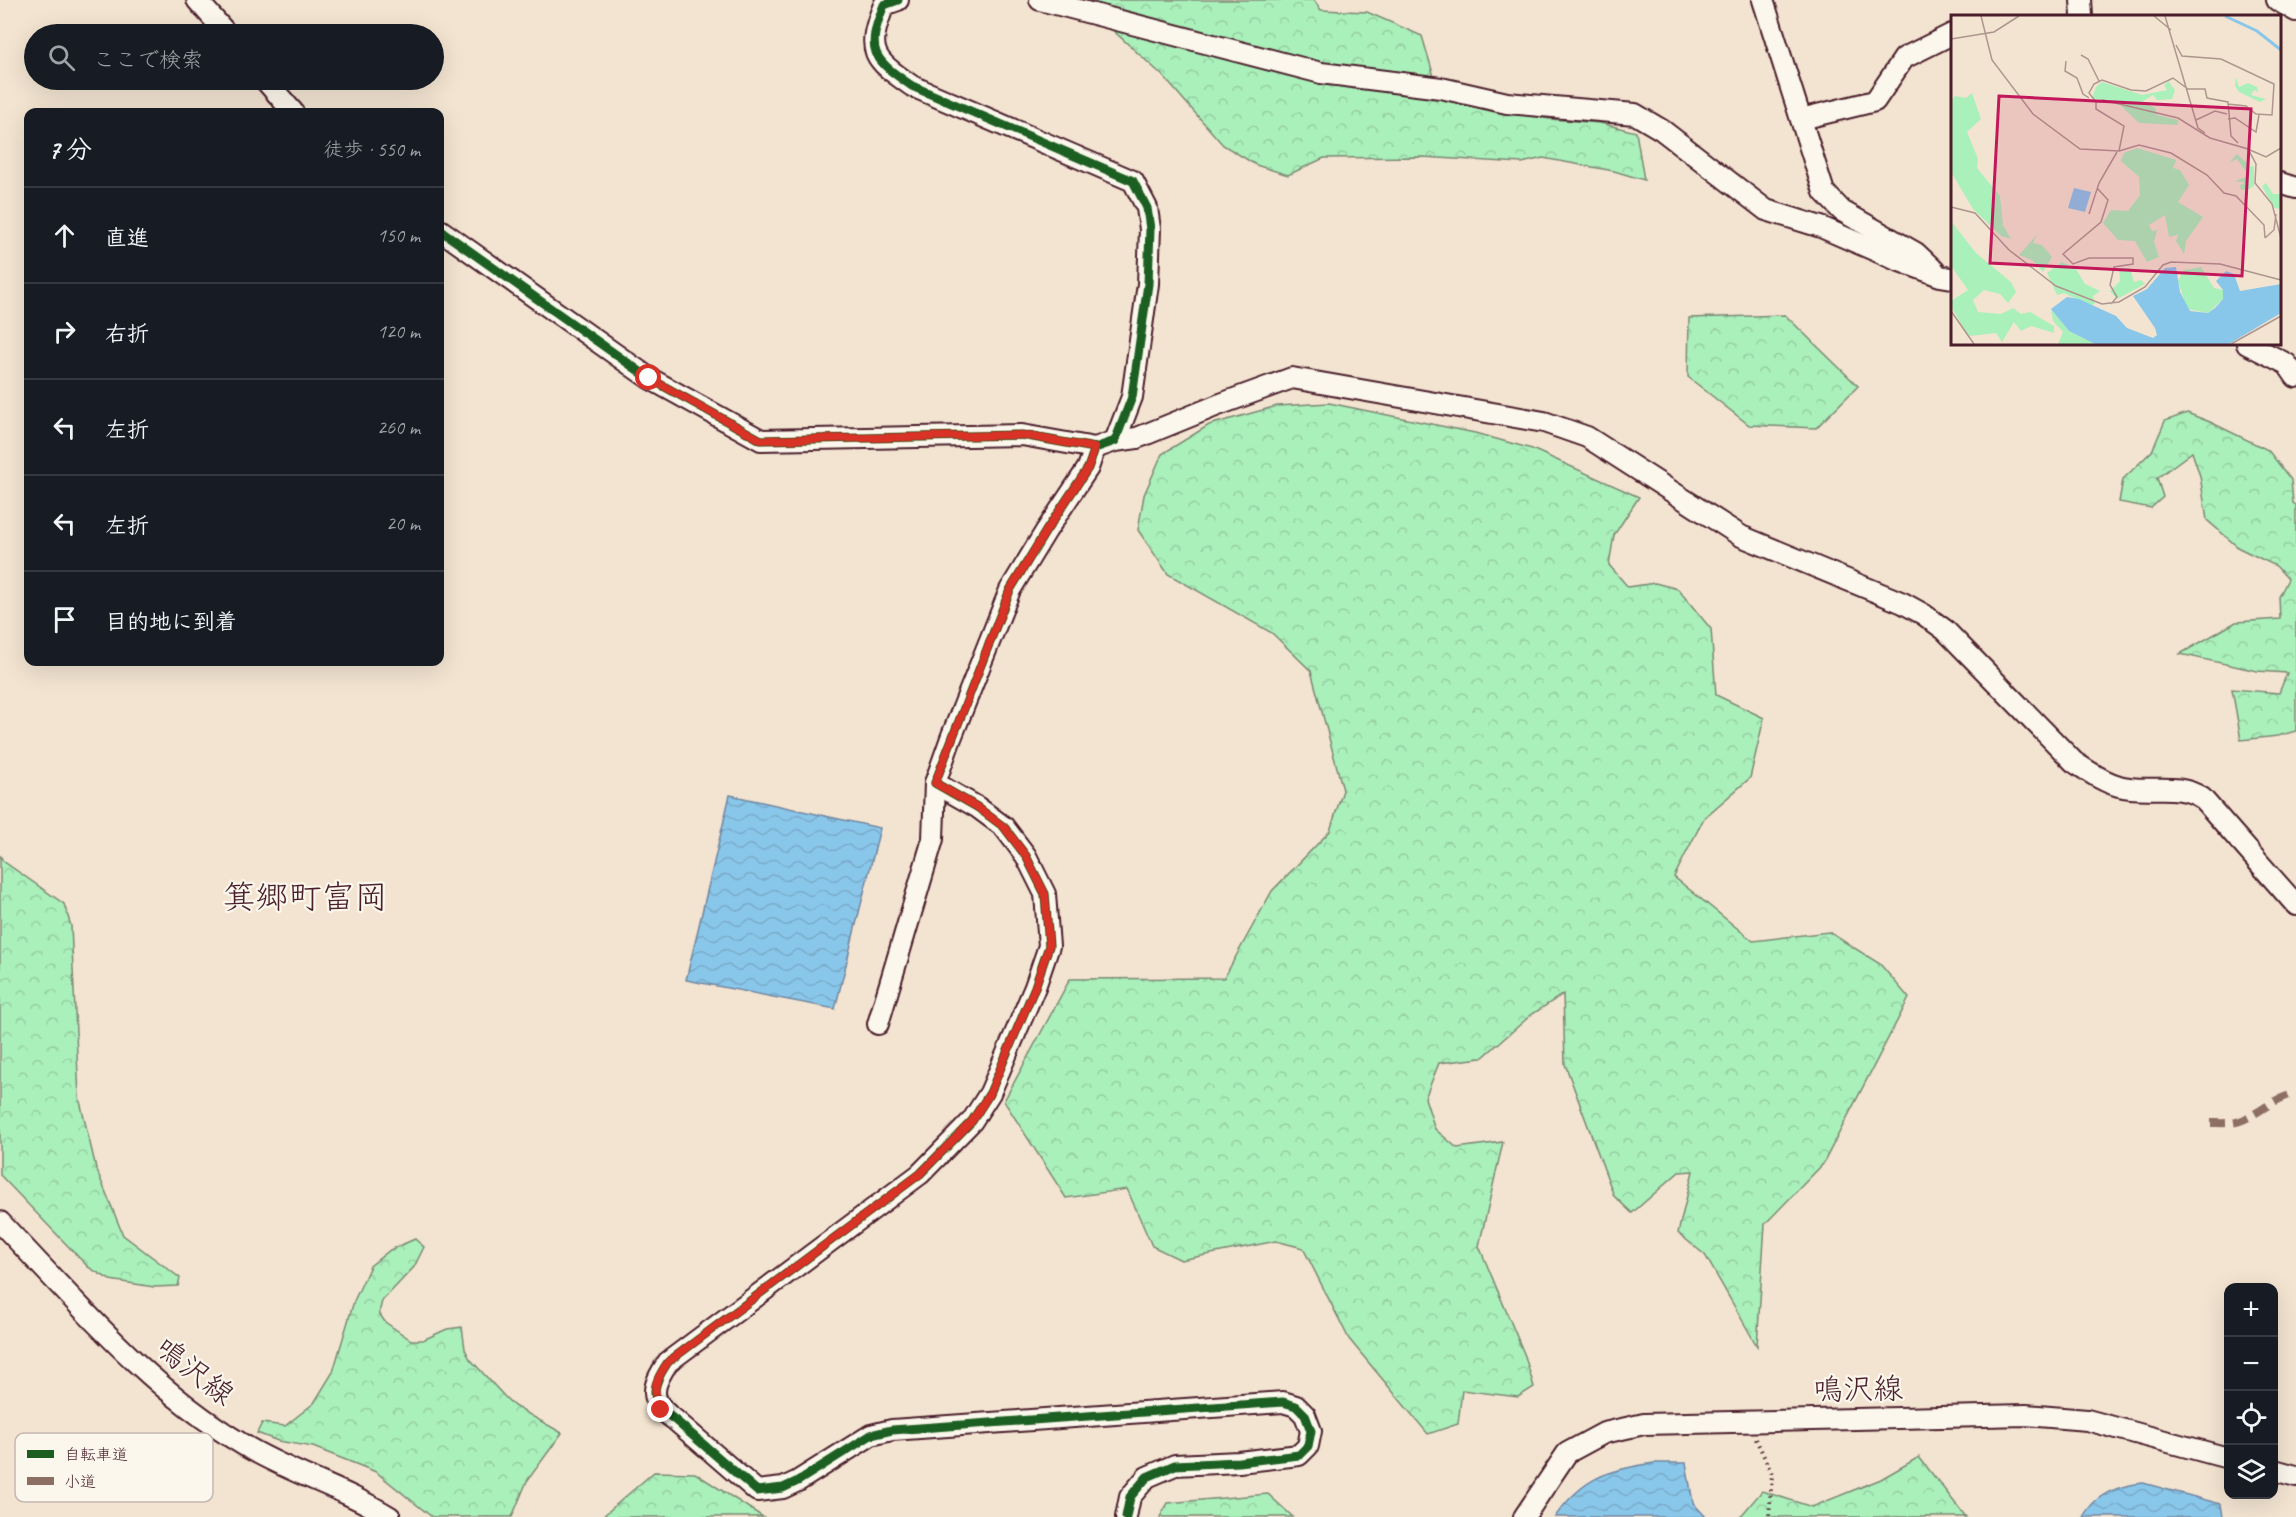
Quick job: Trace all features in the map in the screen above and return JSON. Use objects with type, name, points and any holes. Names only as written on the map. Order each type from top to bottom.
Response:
[{"type":"street","points":[[197,0],[218,24]]},
{"type":"street","points":[[1041,0],[1321,73],[1441,88],[1508,103],[1635,114],[1662,130],[1766,210],[1821,227],[1946,277]]},
{"type":"street","points":[[1763,0],[1824,192],[1842,211],[1916,253],[1946,277]]},
{"type":"street","points":[[2081,0],[2082,15]]},
{"type":"street","points":[[2277,0],[2296,11]]},
{"type":"street","points":[[885,2],[875,28],[874,51],[884,68],[912,86],[1133,181],[1140,192],[1148,208],[1149,284],[1132,397],[1115,441]]},
{"type":"street","points":[[1801,119],[1875,101],[1904,58],[1951,35]]},
{"type":"street","points":[[274,90],[290,108]]},
{"type":"street","points":[[2281,183],[2296,188]]},
{"type":"street","points":[[444,233],[649,378],[761,440],[1022,435],[1095,448],[1115,441],[1137,438],[1292,378],[1544,422],[1587,437],[1741,536],[1903,603],[1923,614],[1945,630],[2074,762],[2089,772],[2120,786],[2138,789],[2181,789],[2193,792],[2202,798],[2296,905]]},
{"type":"street","points":[[2249,345],[2293,369]]},
{"type":"street","points":[[878,1024],[933,839],[935,783],[1010,590],[1088,468],[1095,448]]},
{"type":"street","points":[[935,783],[977,807],[1004,827],[1026,856],[1045,894],[1049,946],[1035,987],[990,1093],[972,1121],[920,1174],[668,1362],[656,1380],[655,1397],[661,1410],[757,1491],[790,1485],[871,1435],[892,1430],[1283,1402],[1296,1406],[1305,1415],[1311,1431],[1308,1446],[1299,1455],[1239,1462],[1175,1465],[1147,1477],[1130,1497],[1126,1517]]},
{"type":"street","name":"鳴沢線","points":[[0,1222],[134,1362],[170,1394],[243,1445],[390,1517]]},
{"type":"street","name":"鳴沢線","points":[[1524,1517],[1567,1453],[1604,1434],[1644,1424],[2026,1415],[2087,1419],[2224,1457]]},
{"type":"street","points":[[2278,1471],[2296,1476]]},
{"type":"path","points":[[1753,1433],[1772,1474],[1769,1517]]},
{"type":"green space","points":[[1041,0],[1314,0],[1321,10],[1367,12],[1422,36],[1440,97],[1549,119],[1600,123],[1636,132],[1644,180],[1614,171],[1543,158],[1522,163],[1422,157],[1324,158],[1288,175],[1256,165],[1223,145],[1162,75],[1108,26]]},
{"type":"green space","points":[[1785,315],[1858,386],[1816,428],[1749,425],[1688,377],[1689,318]]},
{"type":"green space","points":[[1329,403],[1475,433],[1532,449],[1639,497],[1614,535],[1609,565],[1628,587],[1655,583],[1678,589],[1711,629],[1716,695],[1764,718],[1750,778],[1704,818],[1674,877],[1753,941],[1829,932],[1880,964],[1909,998],[1823,1164],[1765,1224],[1757,1346],[1705,1255],[1678,1233],[1693,1171],[1679,1172],[1632,1213],[1614,1196],[1565,1064],[1563,994],[1531,1015],[1482,1058],[1439,1063],[1425,1098],[1435,1129],[1457,1148],[1503,1142],[1479,1246],[1525,1356],[1534,1387],[1518,1397],[1462,1390],[1458,1424],[1428,1434],[1349,1339],[1303,1248],[1276,1241],[1181,1260],[1152,1246],[1127,1189],[1066,1198],[1004,1101],[1070,979],[1224,978],[1272,891],[1330,831],[1343,790],[1311,671],[1272,633],[1168,574],[1138,530],[1144,495],[1162,454],[1209,425],[1277,406]]},
{"type":"green space","points":[[2187,413],[2268,450],[2291,480],[2293,503],[2296,505],[2296,731],[2278,736],[2241,740],[2232,689],[2279,693],[2287,673],[2257,671],[2180,654],[2236,622],[2280,619],[2279,597],[2288,579],[2276,566],[2239,548],[2207,520],[2200,476],[2192,452],[2157,478],[2163,497],[2151,508],[2119,502],[2123,479],[2152,451],[2165,421]]},
{"type":"green space","points":[[0,855],[3,861],[64,904],[71,926],[79,1097],[96,1168],[123,1235],[180,1278],[178,1286],[154,1287],[110,1280],[88,1267],[0,1175]]},
{"type":"green space","points":[[415,1239],[424,1247],[414,1267],[382,1301],[379,1313],[385,1322],[411,1340],[423,1340],[447,1329],[462,1327],[465,1349],[470,1359],[504,1396],[514,1406],[562,1433],[527,1481],[512,1517],[432,1517],[376,1472],[313,1447],[278,1441],[257,1433],[262,1423],[285,1426],[314,1403],[333,1372],[354,1301],[370,1266],[390,1250]]},
{"type":"green space","points":[[1919,1457],[1966,1517],[1740,1517],[1762,1491],[1812,1507],[1881,1479]]},
{"type":"green space","points":[[654,1472],[695,1473],[763,1517],[602,1517]]},
{"type":"green space","points":[[1268,1494],[1293,1517],[1160,1517],[1168,1503]]},
{"type":"water","points":[[730,795],[880,828],[835,1009],[686,980]]},
{"type":"water","points":[[1654,1463],[1686,1463],[1693,1503],[1706,1517],[1555,1517],[1565,1503],[1586,1484],[1610,1473]]},
{"type":"water","points":[[2143,1483],[2221,1504],[2223,1517],[2083,1517],[2094,1502],[2108,1492]]},
{"type":"marked path","points":[[2211,1123],[2240,1121],[2281,1098],[2296,1094]]},
{"type":"cycle path","points":[[444,233],[649,378],[761,440],[1022,435],[1095,448],[1115,441],[1132,397],[1148,284],[1150,229],[1147,208],[1133,181],[912,86],[888,69],[876,53],[875,34],[884,5],[898,0]]},
{"type":"cycle path","points":[[1095,448],[1088,468],[1010,590],[935,783],[977,807],[1004,827],[1026,856],[1045,894],[1049,946],[1035,987],[990,1093],[972,1121],[920,1174],[668,1362],[658,1379],[655,1393],[656,1400],[666,1413],[757,1491],[783,1488],[871,1435],[892,1430],[1283,1402],[1296,1406],[1305,1415],[1311,1431],[1308,1446],[1299,1455],[1239,1462],[1175,1465],[1147,1477],[1130,1497],[1126,1517]]},
{"type":"district","name":"箕郷町富岡","points":[[305,896]]},
{"type":"route","points":[[649,378],[761,440],[1022,435],[1095,448],[1088,468],[1010,590],[935,783],[977,807],[1004,827],[1026,856],[1045,894],[1049,946],[1035,987],[990,1093],[972,1121],[920,1174],[668,1362],[656,1380],[655,1397],[661,1410]]}]
